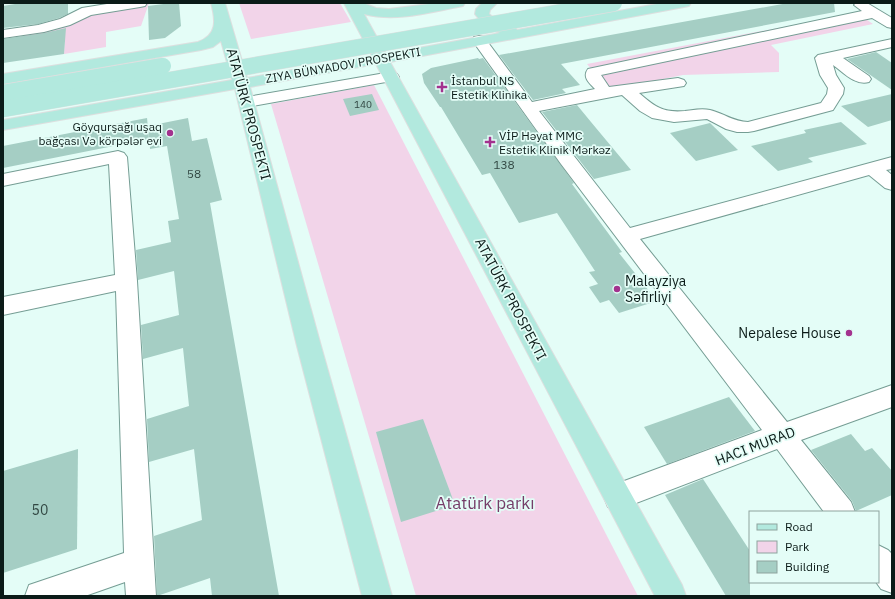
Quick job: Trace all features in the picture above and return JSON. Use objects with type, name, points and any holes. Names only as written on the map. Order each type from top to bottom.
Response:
[{"type":"main road","name":"ATATÜRK PROSPEKTI","points":[[350,3],[671,596]]},
{"type":"main road","points":[[354,3],[362,8],[382,13],[402,12],[458,3]]},
{"type":"main road","points":[[490,3],[483,9],[482,14],[492,25],[510,30],[545,28]]},
{"type":"main road","points":[[355,33],[535,3]]},
{"type":"main road","name":"ZIYA BÜNYADOV PROSPEKTI","points":[[3,109],[614,3]]},
{"type":"main road","name":"ZIYA BÜNYADOV PROSPEKTI","points":[[386,68],[480,40],[684,3]]},
{"type":"main road","name":"ATATÜRK PROSPEKTI","points":[[219,8],[254,128],[309,346],[377,596]]},
{"type":"main road","points":[[3,79],[194,48],[208,44],[216,39],[219,34],[219,8]]},
{"type":"main road","points":[[222,56],[246,52]]},
{"type":"main road","points":[[3,93],[206,59]]},
{"type":"main road","points":[[67,114],[109,100],[126,87],[127,79],[125,72],[116,67],[103,65],[76,67]]},
{"type":"main road","points":[[204,89],[228,95],[238,101],[254,128]]},
{"type":"main road","points":[[3,125],[204,89],[244,92]]},
{"type":"street","points":[[3,34],[65,22],[87,12],[140,3]]},
{"type":"street","points":[[859,3],[892,24]]},
{"type":"street","points":[[605,92],[593,77],[593,72],[874,13]]},
{"type":"street","points":[[480,40],[528,108],[626,236],[841,511]]},
{"type":"street","points":[[626,90],[652,113],[674,117],[710,114],[730,125],[740,128],[748,127],[827,106],[835,94],[836,88],[828,75],[824,58],[892,43]]},
{"type":"street","points":[[830,56],[863,79]]},
{"type":"street","points":[[244,92],[386,68]]},
{"type":"street","points":[[528,108],[605,92],[678,83]]},
{"type":"street","points":[[3,180],[118,157],[126,281],[141,596]]},
{"type":"street","points":[[626,236],[892,163]]},
{"type":"street","points":[[871,168],[892,184]]},
{"type":"street","points":[[3,306],[126,281]]},
{"type":"street","points":[[618,497],[782,435],[892,396]]},
{"type":"street","points":[[879,561],[892,578]]},
{"type":"street","points":[[40,596],[139,563]]},
{"type":"green space","points":[[105,3],[149,3],[141,26],[106,32],[106,47],[64,54],[65,37],[20,44],[21,35],[81,17],[88,7]]},
{"type":"green space","points":[[239,3],[340,3],[351,22],[251,39]]},
{"type":"green space","points":[[857,13],[873,24],[771,45],[779,53],[779,72],[683,75],[609,90],[587,64]]},
{"type":"green space","name":"Atatürk parkı","points":[[374,85],[638,596],[416,596],[271,104]]},
{"type":"building","points":[[21,3],[68,3],[68,14],[38,24],[3,28],[3,6]]},
{"type":"building","points":[[179,3],[181,26],[165,38],[149,40],[148,6]]},
{"type":"building","points":[[788,3],[834,3],[835,12],[561,64],[580,85],[562,89],[566,93],[533,100],[499,55]]},
{"type":"building","points":[[66,28],[64,54],[3,63],[3,39]]},
{"type":"building","points":[[876,52],[892,63],[892,90],[847,59]]},
{"type":"building","points":[[483,58],[622,252],[619,253],[657,301],[619,313],[609,300],[600,303],[589,287],[598,284],[589,272],[595,271],[557,213],[519,223],[490,173],[482,175],[441,107],[424,83],[422,74],[431,68]]},
{"type":"building","points":[[372,94],[379,110],[350,116],[343,99]]},
{"type":"building","points":[[892,94],[892,120],[868,127],[841,106]]},
{"type":"building","points":[[577,105],[631,170],[594,179],[542,112]]},
{"type":"building","points":[[147,118],[149,139],[3,168],[3,146]]},
{"type":"building","points":[[188,118],[192,141],[207,138],[222,200],[210,203],[279,596],[212,596],[210,578],[157,596],[154,536],[202,520],[194,449],[149,462],[147,419],[189,406],[183,348],[143,359],[141,325],[179,315],[174,271],[138,280],[136,250],[171,242],[168,221],[179,219],[167,146],[150,149],[148,126]]},
{"type":"building","points":[[841,122],[867,144],[808,158],[813,162],[778,171],[751,146],[806,133],[804,130]]},
{"type":"building","points":[[710,123],[738,150],[696,161],[670,133]]},
{"type":"building","points":[[729,397],[755,431],[667,464],[644,427]]},
{"type":"building","points":[[423,419],[455,505],[401,522],[376,432]]},
{"type":"building","points":[[851,434],[865,451],[872,448],[892,471],[892,495],[856,511],[852,501],[811,450]]},
{"type":"building","points":[[78,449],[77,549],[3,573],[3,471]]},
{"type":"building","points":[[703,479],[749,549],[750,596],[726,596],[665,495]]},
{"type":"place","name":"İstanbul NS Estetik Klinika","points":[[442,87]]},
{"type":"place","name":"Göyqurşağı uşaq bağçası Və körpələr evi","points":[[170,133]]},
{"type":"place","name":"VİP Həyat MMC Estetik Klinik Mərkəz","points":[[490,142]]},
{"type":"place","name":"Malayziya Səfirliyi","points":[[617,289]]},
{"type":"place","name":"Nepalese House","points":[[849,333]]}]
